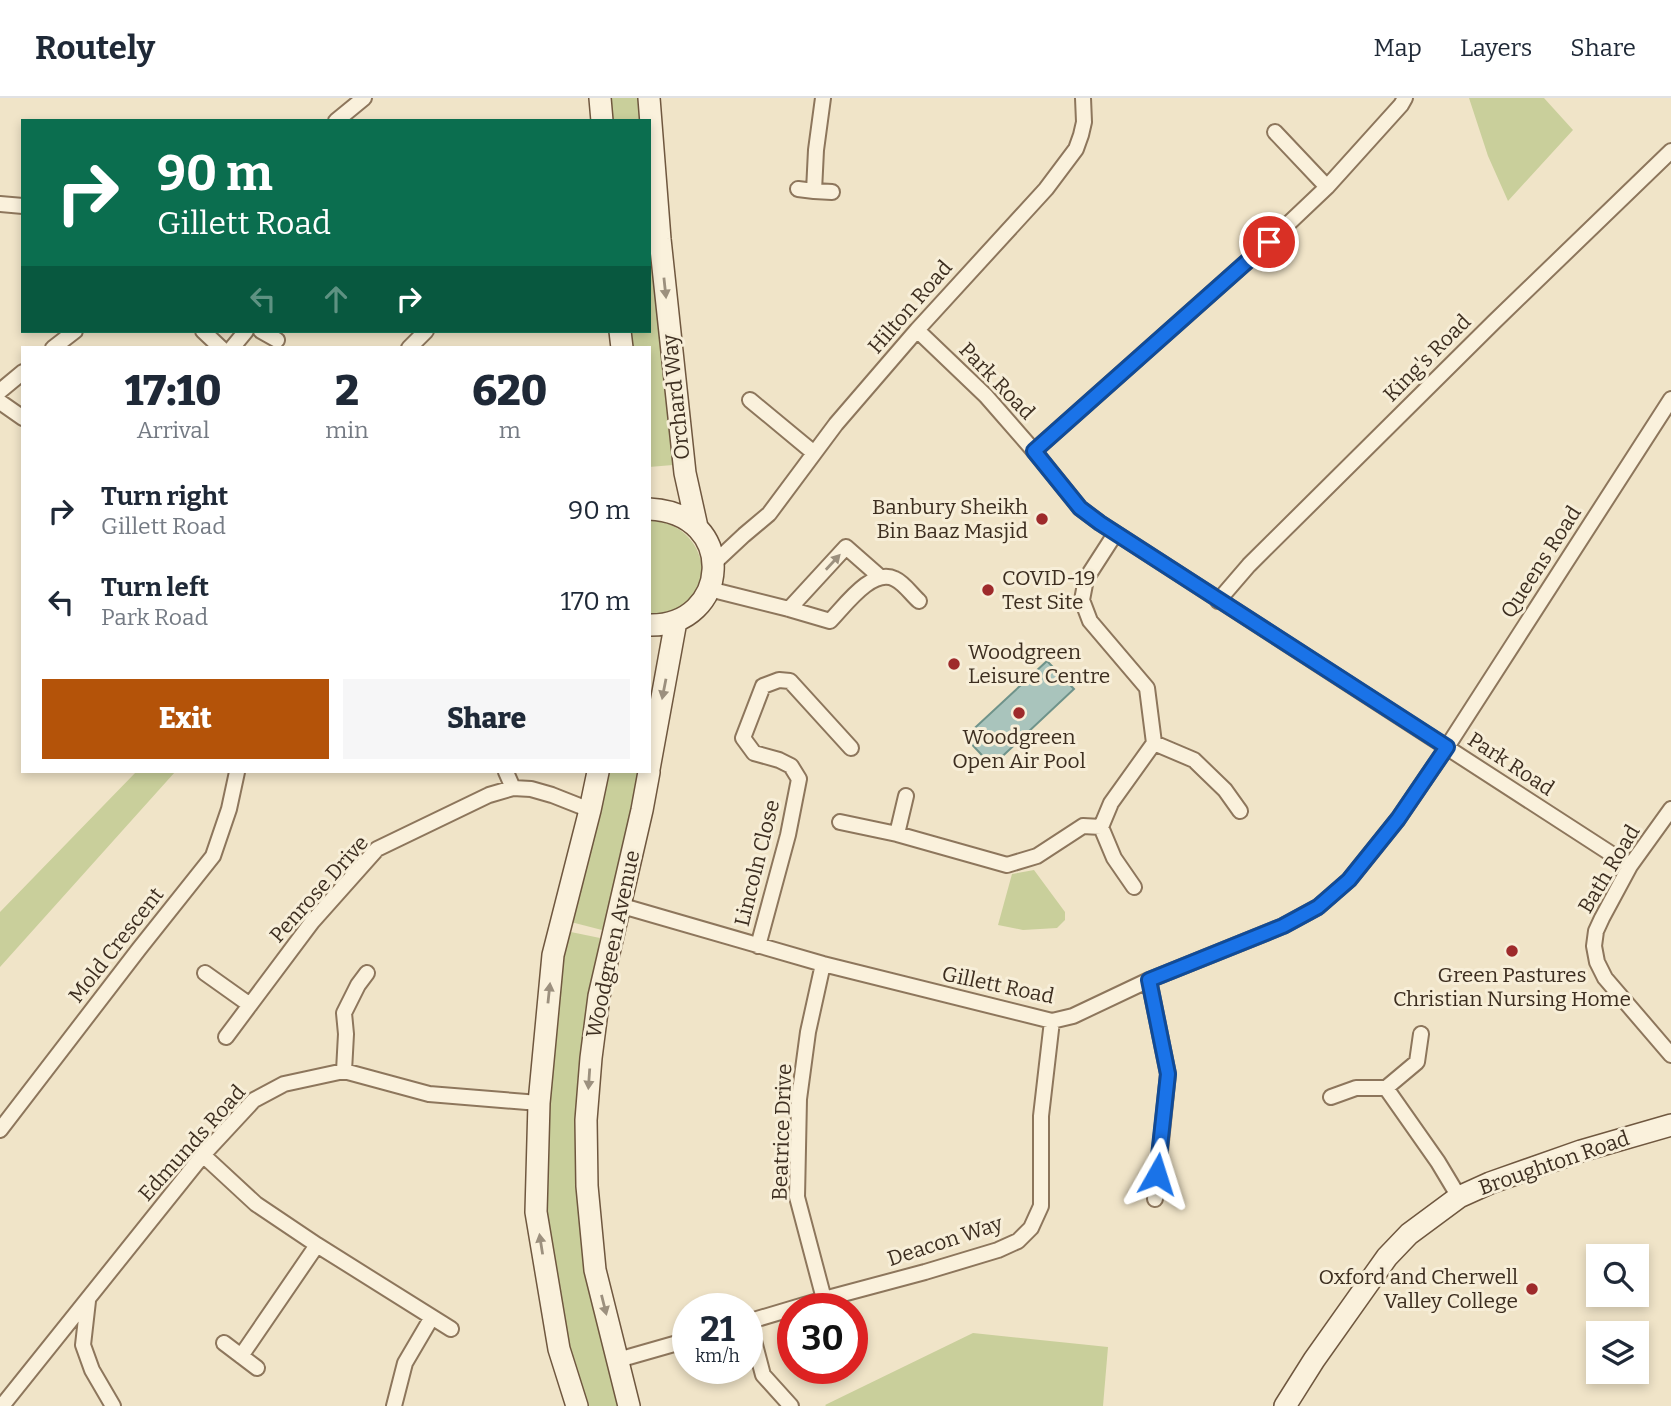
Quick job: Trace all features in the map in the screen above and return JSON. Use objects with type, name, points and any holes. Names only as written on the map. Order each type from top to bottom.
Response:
[{"type":"street","points":[[338,119],[364,98]]},
{"type":"street","points":[[600,98],[602,119]]},
{"type":"street","name":"Orchard Way","points":[[649,98],[651,119]]},
{"type":"street","points":[[814,191],[823,98]]},
{"type":"street","name":"Hilton Road","points":[[706,545],[744,535],[769,514],[836,425],[917,330],[1046,189],[1076,149],[1084,122],[1083,98]]},
{"type":"street","points":[[1034,451],[1327,187],[1405,98]]},
{"type":"street","name":"Orchard Way","points":[[651,124],[660,239],[685,473],[706,545]]},
{"type":"street","points":[[1275,132],[1327,187]]},
{"type":"street","name":"King's Road","points":[[1218,601],[1259,555],[1671,151]]},
{"type":"street","points":[[797,189],[832,192]]},
{"type":"street","points":[[0,204],[21,205]]},
{"type":"street","name":"Park Road","points":[[917,330],[986,396],[1080,508],[1115,534],[1630,866]]},
{"type":"street","points":[[56,346],[72,333]]},
{"type":"street","points":[[205,333],[219,346]]},
{"type":"street","points":[[265,333],[277,340]]},
{"type":"street","points":[[411,346],[424,333]]},
{"type":"street","points":[[0,391],[21,374]]},
{"type":"street","name":"Queens Road","points":[[1447,747],[1671,399]]},
{"type":"street","points":[[750,400],[814,453]]},
{"type":"street","points":[[0,402],[21,417]]},
{"type":"street","points":[[651,509],[667,510],[683,516],[706,545],[712,577],[701,603],[690,614],[677,621],[651,625]]},
{"type":"street","points":[[1115,534],[1086,579],[1082,600],[1090,621],[1147,688],[1154,743],[1111,803],[1101,827],[1114,858],[1134,887]]},
{"type":"street","points":[[789,609],[846,547],[879,576],[895,579],[919,601]]},
{"type":"street","points":[[709,589],[830,621],[870,580],[879,576]]},
{"type":"street","name":"Woodgreen Avenue","points":[[651,759],[677,621]]},
{"type":"street","name":"Lincoln Close","points":[[758,946],[788,835],[799,779],[791,766],[754,754],[743,738],[763,686],[779,680],[790,681],[851,748]]},
{"type":"street","points":[[1154,743],[1194,760],[1225,790],[1240,811]]},
{"type":"street","name":"Gillett Road","points":[[619,905],[823,964],[1052,1021],[1073,1016],[1149,980],[1283,926],[1318,907],[1349,880],[1398,819],[1447,747]]},
{"type":"street","name":"Mold Crescent","points":[[0,1130],[213,856],[229,809],[237,773]]},
{"type":"street","points":[[506,773],[513,788]]},
{"type":"street","points":[[577,1406],[559,1349],[536,1212],[538,1103],[553,955],[598,773]]},
{"type":"street","name":"Woodgreen Avenue","points":[[629,1406],[595,1270],[587,1186],[586,1120],[599,996],[648,773]]},
{"type":"street","name":"Penrose Drive","points":[[226,1037],[312,922],[377,849],[489,794],[513,788],[531,789],[552,795],[590,810]]},
{"type":"street","points":[[897,834],[906,796]]},
{"type":"street","name":"Bath Road","points":[[1671,809],[1630,866],[1596,931],[1594,946],[1597,962],[1605,978],[1671,1055]]},
{"type":"street","points":[[840,822],[897,834],[1007,864],[1037,856],[1083,825],[1101,827]]},
{"type":"street","name":"Beatrice Drive","points":[[822,1293],[797,1197],[799,1099],[808,1032],[823,964]]},
{"type":"street","points":[[205,973],[250,1005]]},
{"type":"street","points":[[344,1071],[344,1013],[367,973]]},
{"type":"street","points":[[1149,980],[1168,1074],[1154,1199]]},
{"type":"street","name":"Deacon Way","points":[[846,1293],[998,1250],[1018,1241],[1031,1228],[1041,1206],[1041,1116],[1052,1021]]},
{"type":"street","points":[[1331,1097],[1356,1088],[1385,1088],[1417,1062],[1421,1034]]},
{"type":"street","name":"Edmunds Road","points":[[2,1406],[204,1155],[254,1100],[284,1084],[344,1071],[429,1094],[538,1103]]},
{"type":"street","points":[[1385,1088],[1438,1162],[1459,1197]]},
{"type":"street","name":"Broughton Road","points":[[1285,1406],[1387,1257],[1409,1234],[1459,1197],[1569,1155],[1671,1125]]},
{"type":"street","points":[[204,1155],[256,1204],[451,1329]]},
{"type":"street","points":[[241,1356],[317,1245]]},
{"type":"street","points":[[88,1299],[83,1345],[92,1370],[113,1406]]},
{"type":"street","points":[[394,1406],[405,1363],[432,1317]]},
{"type":"street","points":[[224,1343],[257,1368]]},
{"type":"street","points":[[618,1360],[672,1345]]},
{"type":"street","points":[[763,1375],[791,1406]]},
{"type":"green space","points":[[605,98],[639,98],[642,119],[607,119]]},
{"type":"green space","points":[[1469,98],[1544,98],[1573,130],[1508,201],[1488,156]]},
{"type":"green space","points":[[651,213],[673,465],[651,467],[651,346],[628,346],[626,333],[651,333]]},
{"type":"green space","points":[[651,521],[667,524],[682,532],[693,543],[700,558],[702,573],[699,588],[691,601],[663,616],[651,617]]},
{"type":"green space","points":[[135,773],[174,773],[0,967],[0,912]]},
{"type":"green space","points":[[604,773],[644,773],[602,930],[567,921]]},
{"type":"green space","points":[[1034,870],[1065,912],[1065,920],[1057,928],[1023,930],[998,925],[1012,874]]},
{"type":"green space","points":[[566,931],[600,938],[581,1060],[621,1406],[583,1406],[568,1351],[544,1210],[543,1097]]},
{"type":"green space","points":[[973,1333],[1108,1347],[1103,1406],[825,1405]]},
{"type":"water","name":"Woodgreen Open Air Pool","points":[[1047,661],[1074,689],[992,766],[965,737]]},
{"type":"place","name":"Banbury Sheikh Bin Baaz Masjid","points":[[1042,519]]},
{"type":"place","name":"COVID-19 Test Site","points":[[988,590]]},
{"type":"place","name":"Woodgreen Leisure Centre","points":[[954,664]]},
{"type":"place","name":"Woodgreen Open Air Pool","points":[[1019,713]]},
{"type":"place","name":"Green Pastures Christian Nursing Home","points":[[1512,951]]},
{"type":"place","name":"Oxford and Cherwell Valley College","points":[[1532,1289]]},
{"type":"route","points":[[1157,1174],[1168,1074],[1149,980],[1283,926],[1318,907],[1349,880],[1398,819],[1447,747],[1100,523],[1080,508],[1034,451],[1269,242]]}]
